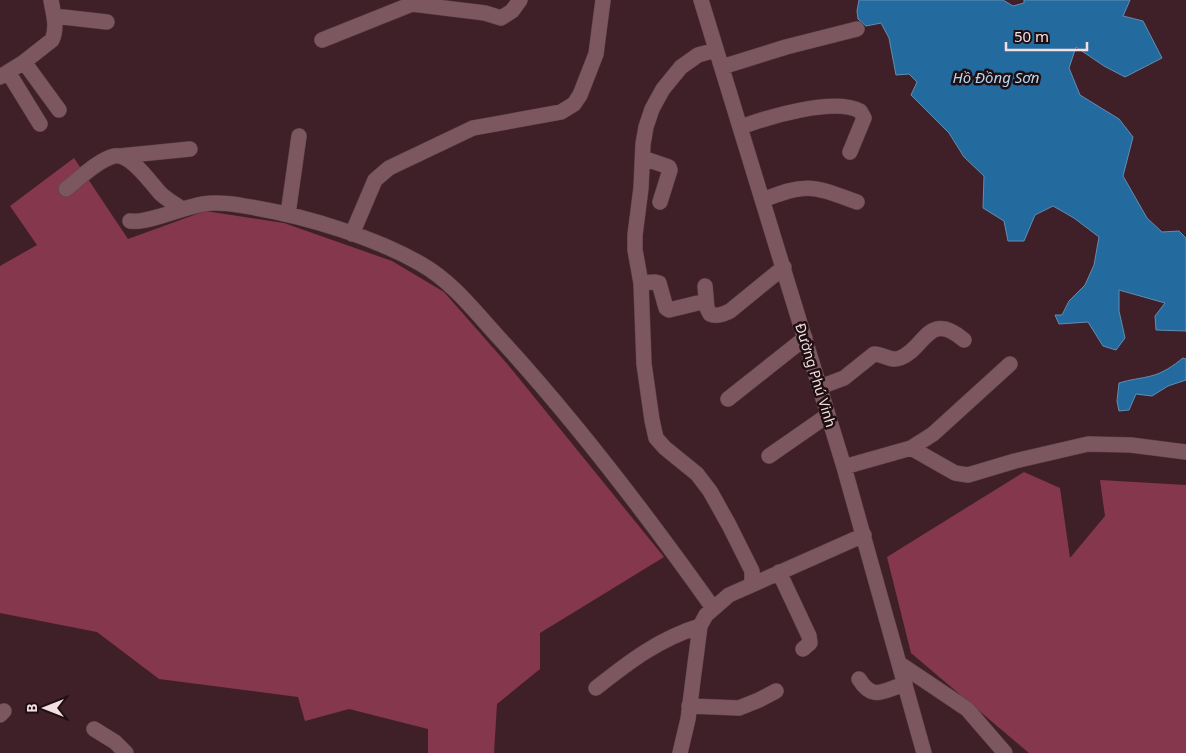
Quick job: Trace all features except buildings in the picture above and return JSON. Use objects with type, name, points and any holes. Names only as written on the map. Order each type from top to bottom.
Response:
[{"type":"street","points":[[40,124],[4,75],[52,40],[55,30],[51,0]]},
{"type":"street","points":[[322,40],[412,4],[485,13],[501,18],[512,11],[520,0]]},
{"type":"street","points":[[352,234],[375,180],[388,168],[473,128],[561,112],[574,104],[580,95],[596,54],[603,0]]},
{"type":"street","name":"Đường Phú Vinh","points":[[702,0],[844,467],[924,753]]},
{"type":"street","points":[[54,16],[106,22]]},
{"type":"street","points":[[722,67],[857,29]]},
{"type":"street","points":[[716,50],[698,55],[681,67],[663,89],[652,109],[646,127],[635,250],[641,283],[644,364],[656,438],[665,448],[697,474],[710,491],[730,525],[752,571],[752,584]]},
{"type":"street","points":[[24,62],[59,110]]},
{"type":"street","points":[[741,127],[772,116],[798,110],[852,107],[860,110],[864,118],[860,133],[850,152]]},
{"type":"street","points":[[288,214],[299,136]]},
{"type":"street","points":[[66,189],[111,157],[190,148]]},
{"type":"street","points":[[120,156],[128,160],[145,175],[161,194],[182,209]]},
{"type":"street","points":[[643,158],[669,167],[670,170],[660,202]]},
{"type":"street","points":[[763,200],[787,191],[807,187],[825,190],[857,202]]},
{"type":"street","points":[[130,221],[140,221],[204,204],[223,204],[288,214],[352,234],[392,249],[422,264],[453,287],[522,364],[653,523],[713,608]]},
{"type":"street","points":[[705,286],[708,312],[712,315],[730,311],[784,267]]},
{"type":"street","points":[[641,283],[659,283],[664,304],[669,310],[706,301]]},
{"type":"street","points":[[820,387],[844,378],[874,354],[898,359],[908,355],[926,334],[936,330],[952,331],[964,340]]},
{"type":"street","points":[[728,399],[805,338]]},
{"type":"street","points":[[844,467],[911,448],[933,434],[1010,364]]},
{"type":"street","points":[[769,456],[828,415]]},
{"type":"street","points":[[911,448],[955,473],[968,475],[1015,461],[1088,444],[1131,445],[1186,452]]},
{"type":"street","points":[[680,753],[690,706],[700,626],[706,615],[729,595],[864,536]]},
{"type":"street","points":[[780,572],[809,636],[810,643],[803,649]]},
{"type":"street","points":[[596,688],[654,645],[700,626]]},
{"type":"street","points":[[900,664],[967,709],[1005,753]]},
{"type":"street","points":[[859,679],[864,687],[872,693],[906,684]]},
{"type":"street","points":[[690,706],[739,708],[776,691]]},
{"type":"street","points":[[94,729],[115,742],[126,753]]},
{"type":"shaded area","points":[[74,158],[128,239],[205,211],[284,223],[392,261],[444,292],[509,366],[664,557],[540,633],[540,669],[497,704],[494,753],[428,753],[428,729],[349,709],[305,721],[298,697],[159,679],[97,632],[0,613],[0,266],[37,245],[10,206]]},
{"type":"shaded area","points":[[1024,472],[1060,488],[1070,558],[1105,516],[1100,480],[1186,485],[1186,753],[1029,753],[911,653],[887,557]]},
{"type":"water","name":"Hồ Đồng Sơn","points":[[859,0],[1003,0],[1013,6],[1024,3],[1024,0],[1130,0],[1123,16],[1143,21],[1162,58],[1125,77],[1104,66],[1076,47],[1069,68],[1080,95],[1119,119],[1133,137],[1123,176],[1147,218],[1162,232],[1179,231],[1186,238],[1186,331],[1156,330],[1155,316],[1165,303],[1119,290],[1119,311],[1125,338],[1116,350],[1103,346],[1088,322],[1059,324],[1055,315],[1062,315],[1069,301],[1085,285],[1094,265],[1099,237],[1074,218],[1053,206],[1035,215],[1024,241],[1008,241],[1004,221],[983,208],[984,176],[964,157],[949,133],[911,95],[917,82],[909,74],[896,75],[889,38],[881,23],[866,26],[858,19]]},
{"type":"water","points":[[1183,358],[1186,359],[1186,380],[1168,386],[1152,396],[1136,394],[1129,410],[1119,411],[1117,401],[1119,383],[1160,373]]}]
